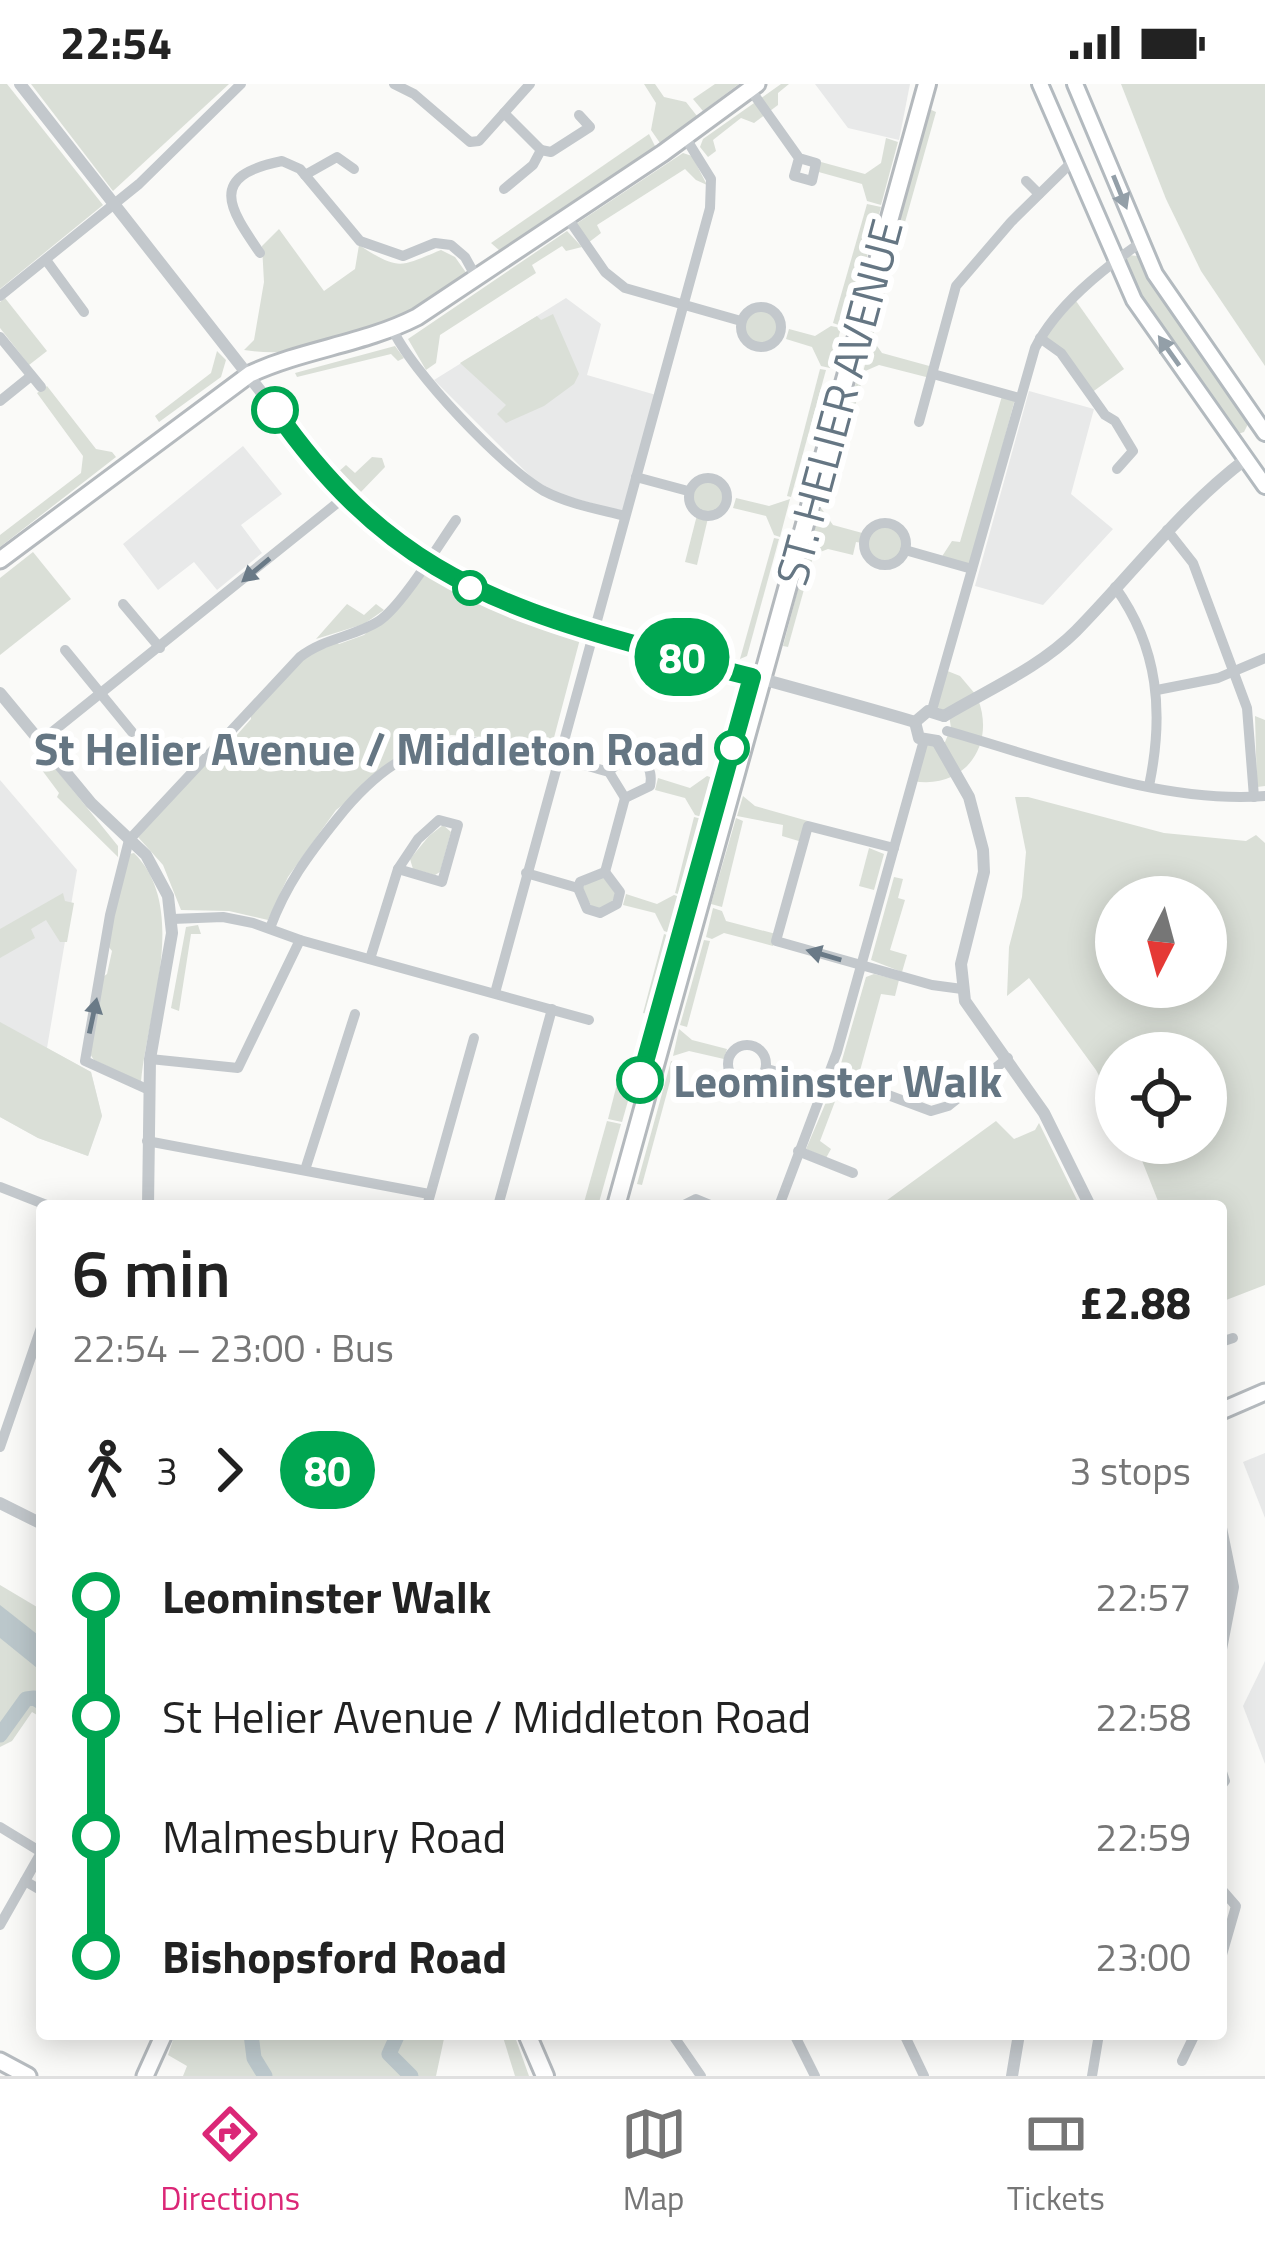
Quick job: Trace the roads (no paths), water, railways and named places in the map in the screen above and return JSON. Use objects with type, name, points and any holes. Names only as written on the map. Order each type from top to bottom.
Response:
[{"type":"highway","name":"ST. HELIER AVENUE","points":[[618,1200],[915,84]]},
{"type":"highway","name":"ST. HELIER AVENUE","points":[[608,1200],[927,84]]},
{"type":"highway","points":[[533,2040],[545,2076]]},
{"type":"main road","points":[[1040,84],[1133,300],[1265,486]]},
{"type":"main road","points":[[1075,84],[1155,274],[1264,429]]},
{"type":"main road","points":[[0,560],[250,374],[392,328],[567,217],[753,87]]},
{"type":"main road","points":[[1227,1409],[1265,1392]]},
{"type":"main road","points":[[145,2076],[161,2040]]},
{"type":"main road","points":[[0,2061],[28,2076]]},
{"type":"street","points":[[20,84],[346,496],[426,562],[499,601],[593,633],[915,722]]},
{"type":"street","points":[[0,296],[115,205],[242,84]]},
{"type":"street","points":[[398,84],[470,142],[479,141],[530,84]]},
{"type":"street","points":[[753,87],[799,158]]},
{"type":"street","points":[[504,112],[541,150],[551,152],[590,127],[579,115]]},
{"type":"street","points":[[494,993],[713,188],[707,168],[685,137]]},
{"type":"street","points":[[344,158],[353,145]]},
{"type":"street","points":[[504,189],[537,161],[541,150]]},
{"type":"street","points":[[305,175],[330,158],[344,158]]},
{"type":"street","points":[[344,158],[354,170]]},
{"type":"street","points":[[260,253],[230,207],[232,188],[248,175],[282,161],[305,175],[360,242],[403,256],[435,243],[451,245],[465,257],[476,277]]},
{"type":"street","points":[[919,422],[956,286],[1073,161]]},
{"type":"street","points":[[1026,181],[1039,194]]},
{"type":"street","points":[[567,217],[617,284],[741,321]]},
{"type":"street","points":[[780,1200],[826,1079],[894,848],[937,728],[972,568],[1040,338],[1115,259],[1140,242]]},
{"type":"street","points":[[46,260],[85,312]]},
{"type":"street","points":[[760,305],[774,309],[783,326],[780,338],[763,348],[749,344],[741,321],[742,315],[760,305]]},
{"type":"street","points":[[392,328],[417,371],[537,487],[625,516]]},
{"type":"street","points":[[0,338],[41,387]]},
{"type":"street","points":[[1040,338],[1061,352],[1105,415],[1138,447],[1117,469]]},
{"type":"street","points":[[933,374],[1019,398]]},
{"type":"street","points":[[0,400],[31,376]]},
{"type":"street","points":[[1167,530],[1193,563],[1247,708],[1259,796],[1203,796],[1149,786],[937,728],[920,715],[916,733],[937,728],[1046,657],[1075,632],[1167,530],[1250,460],[1264,429]]},
{"type":"street","points":[[636,477],[688,491]]},
{"type":"street","points":[[41,741],[346,496]]},
{"type":"street","points":[[149,1090],[85,1061],[110,915],[129,840],[292,663],[318,644],[382,619],[455,520]]},
{"type":"street","points":[[884,522],[897,526],[905,550],[904,556],[886,566],[872,563],[863,545],[866,532],[884,522]]},
{"type":"street","points":[[905,550],[972,568]]},
{"type":"street","points":[[1115,587],[1139,627],[1157,690],[1160,719],[1149,786]]},
{"type":"street","points":[[123,604],[160,648]]},
{"type":"street","points":[[65,650],[132,732]]},
{"type":"street","points":[[1157,690],[1234,673],[1265,658]]},
{"type":"street","points":[[0,693],[91,803],[146,855],[162,879],[172,919],[150,1059],[148,1200]]},
{"type":"street","points":[[1247,708],[1265,717]]},
{"type":"street","points":[[937,728],[969,796],[983,850],[984,872],[961,964],[962,989],[974,1016],[1044,1113],[1087,1200]]},
{"type":"street","points":[[270,928],[283,892],[300,865],[358,793],[397,762],[424,749],[471,741],[499,743],[609,772],[625,798],[605,872]]},
{"type":"street","points":[[609,772],[628,758],[646,766],[652,777],[650,786],[625,798]]},
{"type":"street","points":[[370,959],[398,869],[418,839],[439,820],[458,825],[442,882],[398,869]]},
{"type":"street","points":[[894,848],[808,826],[776,941],[962,989]]},
{"type":"street","points":[[605,872],[620,892],[616,904],[600,913],[587,909],[578,888],[580,882],[605,872]]},
{"type":"street","points":[[526,873],[578,888]]},
{"type":"street","points":[[172,919],[223,917],[270,928],[589,1020]]},
{"type":"street","points":[[150,1059],[238,1068],[300,940]]},
{"type":"street","points":[[500,1200],[552,1010]]},
{"type":"street","points":[[305,1170],[355,1014]]},
{"type":"street","points":[[147,1141],[305,1170],[428,1200],[474,1038]]},
{"type":"street","points":[[767,1069],[826,1079],[931,1111],[948,1106],[1008,1058]]},
{"type":"street","points":[[798,1151],[853,1173]]},
{"type":"street","points":[[0,1187],[36,1201]]},
{"type":"street","points":[[0,1448],[36,1343]]},
{"type":"street","points":[[0,1502],[36,1518]]},
{"type":"street","points":[[1227,1558],[1233,1587],[1227,1618]]},
{"type":"street","points":[[0,1827],[36,1848]]},
{"type":"street","points":[[0,1925],[36,1862]]},
{"type":"street","points":[[25,1881],[36,1887]]},
{"type":"street","points":[[1227,1896],[1236,1906],[1227,1936]]},
{"type":"street","points":[[676,2040],[701,2076]]},
{"type":"street","points":[[797,2040],[815,2076]]},
{"type":"street","points":[[907,2040],[924,2076]]},
{"type":"street","points":[[1012,2076],[1018,2040]]},
{"type":"street","points":[[1092,2076],[1098,2040]]},
{"type":"street","points":[[1182,2061],[1192,2040]]},
{"type":"waterway","points":[[0,1735],[26,1699],[36,1699]]},
{"type":"waterway","points":[[252,2040],[254,2058],[265,2076]]},
{"type":"waterway","points":[[395,2040],[389,2054],[411,2076]]},
{"type":"place","name":"St Helier Avenue / Middleton Road","points":[[732,748]]},
{"type":"place","name":"Leominster Walk","points":[[640,1080]]}]
